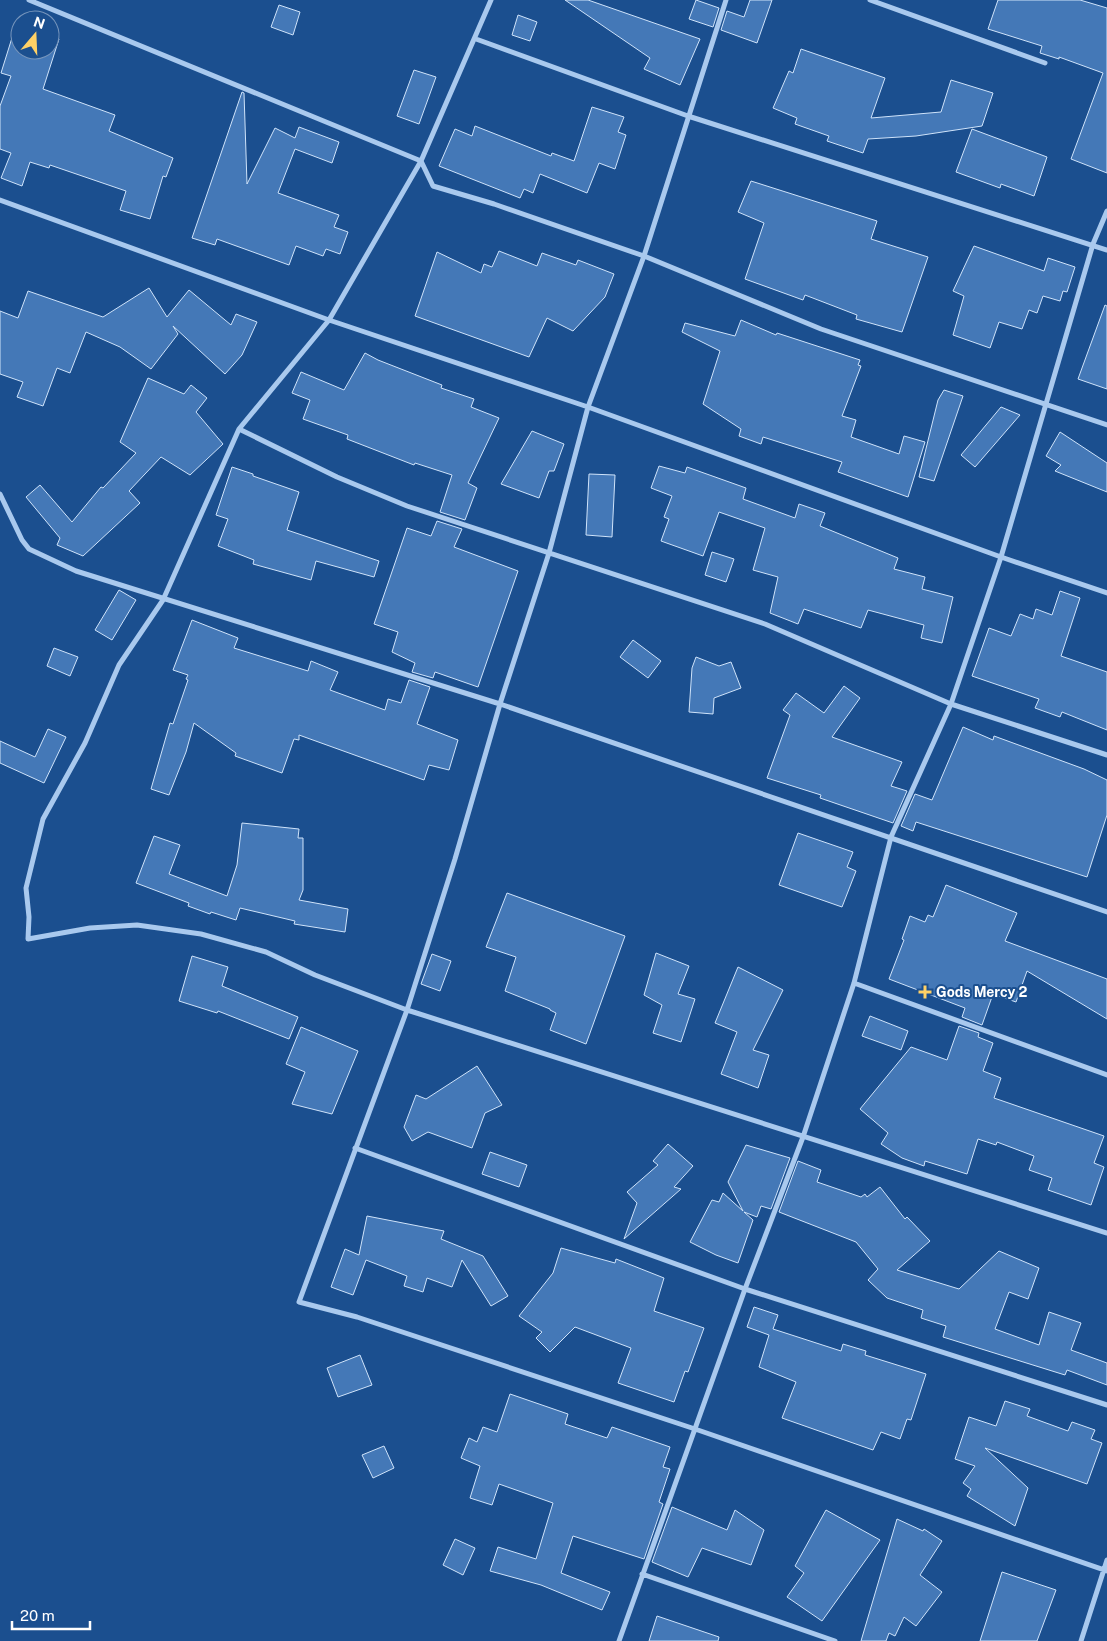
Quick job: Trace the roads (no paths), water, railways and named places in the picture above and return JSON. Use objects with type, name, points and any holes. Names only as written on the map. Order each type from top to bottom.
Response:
[{"type":"street","points":[[28,0],[421,161],[433,186],[494,204],[644,256],[821,329],[1107,425]]},
{"type":"street","points":[[491,0],[421,161],[329,320],[239,429],[163,600],[119,665],[85,743],[43,819],[26,888],[29,917],[28,939],[90,928],[137,925],[201,934],[266,952],[314,975],[407,1010],[1107,1233]]},
{"type":"street","points":[[726,0],[644,256],[588,407],[549,552],[500,704],[455,859],[407,1010],[299,1302],[357,1317],[695,1429],[1106,1570]]},
{"type":"street","points":[[870,0],[1045,63]]},
{"type":"street","points":[[476,38],[688,116],[1107,250]]},
{"type":"street","points":[[0,200],[329,320],[588,407],[1001,557],[1107,593]]},
{"type":"street","points":[[619,1641],[745,1289],[804,1136],[854,983],[892,837],[951,704],[1001,557],[1093,244],[1107,211]]},
{"type":"street","points":[[239,429],[337,477],[407,506],[765,624],[951,704],[1107,755]]},
{"type":"street","points":[[0,494],[22,540],[30,549],[76,571],[163,600],[500,704],[1107,912]]},
{"type":"street","points":[[854,983],[1107,1075]]},
{"type":"street","points":[[355,1148],[745,1289],[1107,1405]]},
{"type":"street","points":[[1081,1641],[1106,1570],[1107,1560]]},
{"type":"street","points":[[642,1574],[835,1641]]},
{"type":"place","name":"Gods Mercy 2","points":[[925,992]]}]
